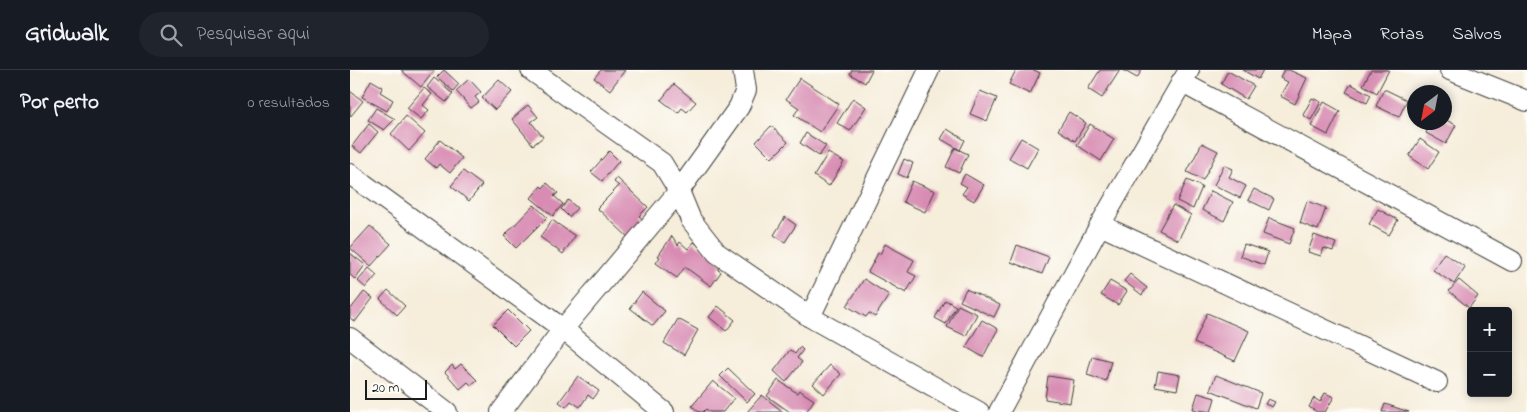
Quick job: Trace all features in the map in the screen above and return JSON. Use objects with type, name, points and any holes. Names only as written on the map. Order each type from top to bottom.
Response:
[{"type":"street","points":[[532,70],[662,163],[679,191],[691,220],[717,253],[810,317],[979,412]]},
{"type":"street","points":[[501,412],[563,329],[679,191],[739,107],[746,90],[743,70]]},
{"type":"street","points":[[810,317],[929,70]]},
{"type":"street","points":[[1450,70],[1527,101]]},
{"type":"street","points":[[999,412],[1100,225],[1185,76],[1512,261]]},
{"type":"street","points":[[350,174],[563,329],[664,412]]},
{"type":"street","points":[[1100,225],[1437,382]]},
{"type":"street","points":[[350,338],[446,412]]},
{"type":"building","points":[[401,70],[435,70],[421,87]]},
{"type":"building","points":[[444,70],[459,84],[453,91],[437,77]]},
{"type":"building","points":[[601,70],[625,70],[610,90],[594,78]]},
{"type":"building","points":[[852,70],[872,70],[865,83],[850,74]]},
{"type":"building","points":[[1016,70],[1034,70],[1040,73],[1030,94],[1009,84]]},
{"type":"building","points":[[1100,70],[1120,70],[1102,98],[1088,89]]},
{"type":"building","points":[[1123,70],[1142,70],[1137,78]]},
{"type":"building","points":[[1243,70],[1263,70],[1258,79]]},
{"type":"building","points":[[1284,70],[1289,70],[1307,78],[1295,104],[1280,96],[1288,82],[1280,78]]},
{"type":"building","points":[[1371,70],[1389,70],[1377,93],[1363,85]]},
{"type":"building","points":[[1228,71],[1254,86],[1246,99],[1221,84]]},
{"type":"building","points":[[434,78],[453,94],[446,102],[427,87]]},
{"type":"building","points":[[800,78],[839,104],[820,132],[794,115],[799,108],[786,99]]},
{"type":"building","points":[[469,79],[481,92],[475,97],[479,102],[471,108],[456,91]]},
{"type":"building","points":[[371,80],[383,87],[380,92],[393,100],[387,111],[362,97]]},
{"type":"building","points":[[499,80],[512,92],[495,110],[482,98]]},
{"type":"building","points":[[674,84],[696,102],[687,112],[682,108],[678,113],[661,100]]},
{"type":"building","points":[[1351,84],[1371,95],[1367,103],[1346,92]]},
{"type":"building","points":[[424,88],[432,94],[423,105],[429,110],[421,119],[407,108]]},
{"type":"building","points":[[1384,89],[1407,100],[1399,117],[1376,106]]},
{"type":"building","points":[[350,91],[363,101],[350,117]]},
{"type":"building","points":[[980,91],[997,98],[987,121],[970,114]]},
{"type":"building","points":[[853,98],[866,107],[850,131],[837,123]]},
{"type":"building","points":[[1312,98],[1321,102],[1311,120],[1303,115]]},
{"type":"building","points":[[1324,102],[1340,111],[1328,135],[1311,126]]},
{"type":"building","points":[[528,105],[538,117],[531,122],[543,137],[533,145],[512,119]]},
{"type":"building","points":[[376,108],[395,119],[384,130],[368,120]]},
{"type":"building","points":[[1069,112],[1086,123],[1075,141],[1058,130]]},
{"type":"building","points":[[406,116],[425,133],[409,151],[391,134]]},
{"type":"building","points":[[1452,123],[1456,125],[1446,144],[1426,133],[1427,130],[1452,130]]},
{"type":"building","points":[[369,124],[378,132],[361,153],[352,146]]},
{"type":"building","points":[[1090,124],[1114,139],[1101,161],[1077,145]]},
{"type":"building","points":[[771,126],[788,142],[772,158],[756,142]]},
{"type":"building","points":[[947,129],[965,140],[960,150],[941,139]]},
{"type":"building","points":[[806,133],[826,146],[819,156],[800,143]]},
{"type":"building","points":[[1021,138],[1038,148],[1027,168],[1009,158]]},
{"type":"building","points":[[1420,139],[1439,152],[1428,169],[1409,156]]},
{"type":"building","points":[[440,140],[462,158],[450,173],[439,164],[436,168],[425,159]]},
{"type":"building","points":[[1202,143],[1218,151],[1203,180],[1187,172]]},
{"type":"building","points":[[955,148],[968,154],[959,173],[946,167]]},
{"type":"building","points":[[609,151],[619,161],[602,181],[591,172]]},
{"type":"building","points":[[828,153],[844,162],[829,186],[814,176]]},
{"type":"building","points":[[904,159],[913,163],[907,178],[898,174]]},
{"type":"building","points":[[1224,165],[1233,169],[1229,177],[1246,186],[1240,198],[1214,185]]},
{"type":"building","points":[[463,171],[482,185],[469,201],[451,186]]},
{"type":"building","points":[[965,174],[984,185],[974,201],[962,194],[967,187],[960,183]]},
{"type":"building","points":[[617,178],[648,207],[639,216],[645,221],[629,238],[597,208],[619,186],[614,182]]},
{"type":"building","points":[[1187,180],[1202,187],[1193,209],[1177,201]]},
{"type":"building","points":[[912,181],[935,191],[925,212],[903,202]]},
{"type":"building","points":[[547,183],[558,193],[554,196],[563,204],[553,216],[531,198],[541,186],[543,188]]},
{"type":"building","points":[[1254,189],[1274,199],[1269,210],[1248,200]]},
{"type":"building","points":[[1211,191],[1233,202],[1224,221],[1202,210]]},
{"type":"building","points":[[568,200],[577,208],[569,217],[561,209]]},
{"type":"building","points":[[1307,201],[1326,208],[1318,230],[1300,223]]},
{"type":"building","points":[[534,205],[547,217],[516,248],[504,236]]},
{"type":"building","points":[[1173,205],[1191,215],[1178,240],[1159,230]]},
{"type":"building","points":[[1378,209],[1398,220],[1389,235],[1369,224]]},
{"type":"building","points":[[785,217],[796,225],[785,242],[774,235]]},
{"type":"building","points":[[1269,218],[1295,228],[1289,244],[1263,234]]},
{"type":"building","points":[[552,220],[575,236],[563,254],[540,237]]},
{"type":"building","points":[[370,226],[391,244],[371,266],[350,248]]},
{"type":"building","points":[[1314,235],[1336,243],[1333,251],[1324,248],[1321,256],[1308,252]]},
{"type":"building","points":[[672,236],[678,245],[680,242],[688,249],[694,242],[722,263],[718,270],[721,272],[711,286],[685,267],[677,278],[656,263],[660,257],[658,256]]},
{"type":"building","points":[[885,244],[914,260],[908,272],[916,276],[906,293],[868,272]]},
{"type":"building","points":[[1244,244],[1268,252],[1264,265],[1240,256]]},
{"type":"building","points":[[1017,245],[1049,257],[1042,274],[1011,262]]},
{"type":"building","points":[[350,253],[365,265],[355,279],[350,275]]},
{"type":"building","points":[[1444,253],[1465,267],[1454,284],[1433,270]]},
{"type":"building","points":[[369,268],[377,275],[366,288],[358,281]]},
{"type":"building","points":[[1130,274],[1147,288],[1142,295],[1124,281]]},
{"type":"building","points":[[864,279],[889,295],[875,317],[869,313],[866,317],[847,306]]},
{"type":"building","points":[[1459,280],[1478,296],[1468,307],[1449,291]]},
{"type":"building","points":[[1110,281],[1127,291],[1118,305],[1101,295]]},
{"type":"building","points":[[966,289],[1000,305],[994,317],[960,301]]},
{"type":"building","points":[[388,290],[405,306],[397,315],[380,299]]},
{"type":"building","points":[[364,292],[373,298],[355,322],[350,318],[350,310]]},
{"type":"building","points":[[642,292],[665,311],[653,326],[630,308]]},
{"type":"building","points":[[945,300],[956,306],[946,324],[935,318]]},
{"type":"building","points":[[958,305],[977,314],[966,336],[947,327]]},
{"type":"building","points":[[718,306],[735,320],[726,331],[709,317]]},
{"type":"building","points":[[508,310],[529,331],[514,346],[493,325]]},
{"type":"building","points":[[1207,313],[1249,331],[1235,361],[1194,343]]},
{"type":"building","points":[[678,319],[698,330],[684,355],[664,343]]},
{"type":"building","points":[[982,320],[998,329],[983,357],[966,347]]},
{"type":"building","points":[[800,347],[803,350],[797,358],[802,362],[786,382],[774,371],[790,350],[795,354]]},
{"type":"building","points":[[1092,356],[1111,361],[1106,381],[1087,375]]},
{"type":"building","points":[[461,364],[477,380],[471,385],[468,382],[460,389],[445,372],[452,365],[455,369]]},
{"type":"building","points":[[830,365],[841,374],[824,394],[813,384]]},
{"type":"building","points":[[728,368],[755,394],[747,402],[720,376]]},
{"type":"building","points":[[1158,371],[1180,375],[1177,390],[1155,386]]},
{"type":"building","points":[[1216,375],[1261,393],[1256,408],[1210,390]]},
{"type":"building","points":[[578,376],[599,391],[593,399],[588,395],[580,407],[571,401],[566,407],[559,402]]},
{"type":"building","points":[[1048,376],[1074,380],[1070,403],[1045,399]]},
{"type":"building","points":[[778,380],[797,393],[799,390],[814,400],[806,412],[790,412],[767,396]]},
{"type":"building","points":[[713,381],[734,398],[723,412],[710,412],[706,409],[703,412],[699,412],[692,406]]},
{"type":"building","points":[[1198,393],[1215,398],[1211,412],[1193,409]]},
{"type":"building","points":[[1325,393],[1334,397],[1325,412],[1317,412],[1309,407],[1314,398],[1320,402]]},
{"type":"building","points":[[762,395],[783,412],[747,412]]},
{"type":"building","points":[[1268,399],[1275,402],[1272,407],[1265,404]]},
{"type":"building","points":[[1385,404],[1409,412],[1382,412]]}]
